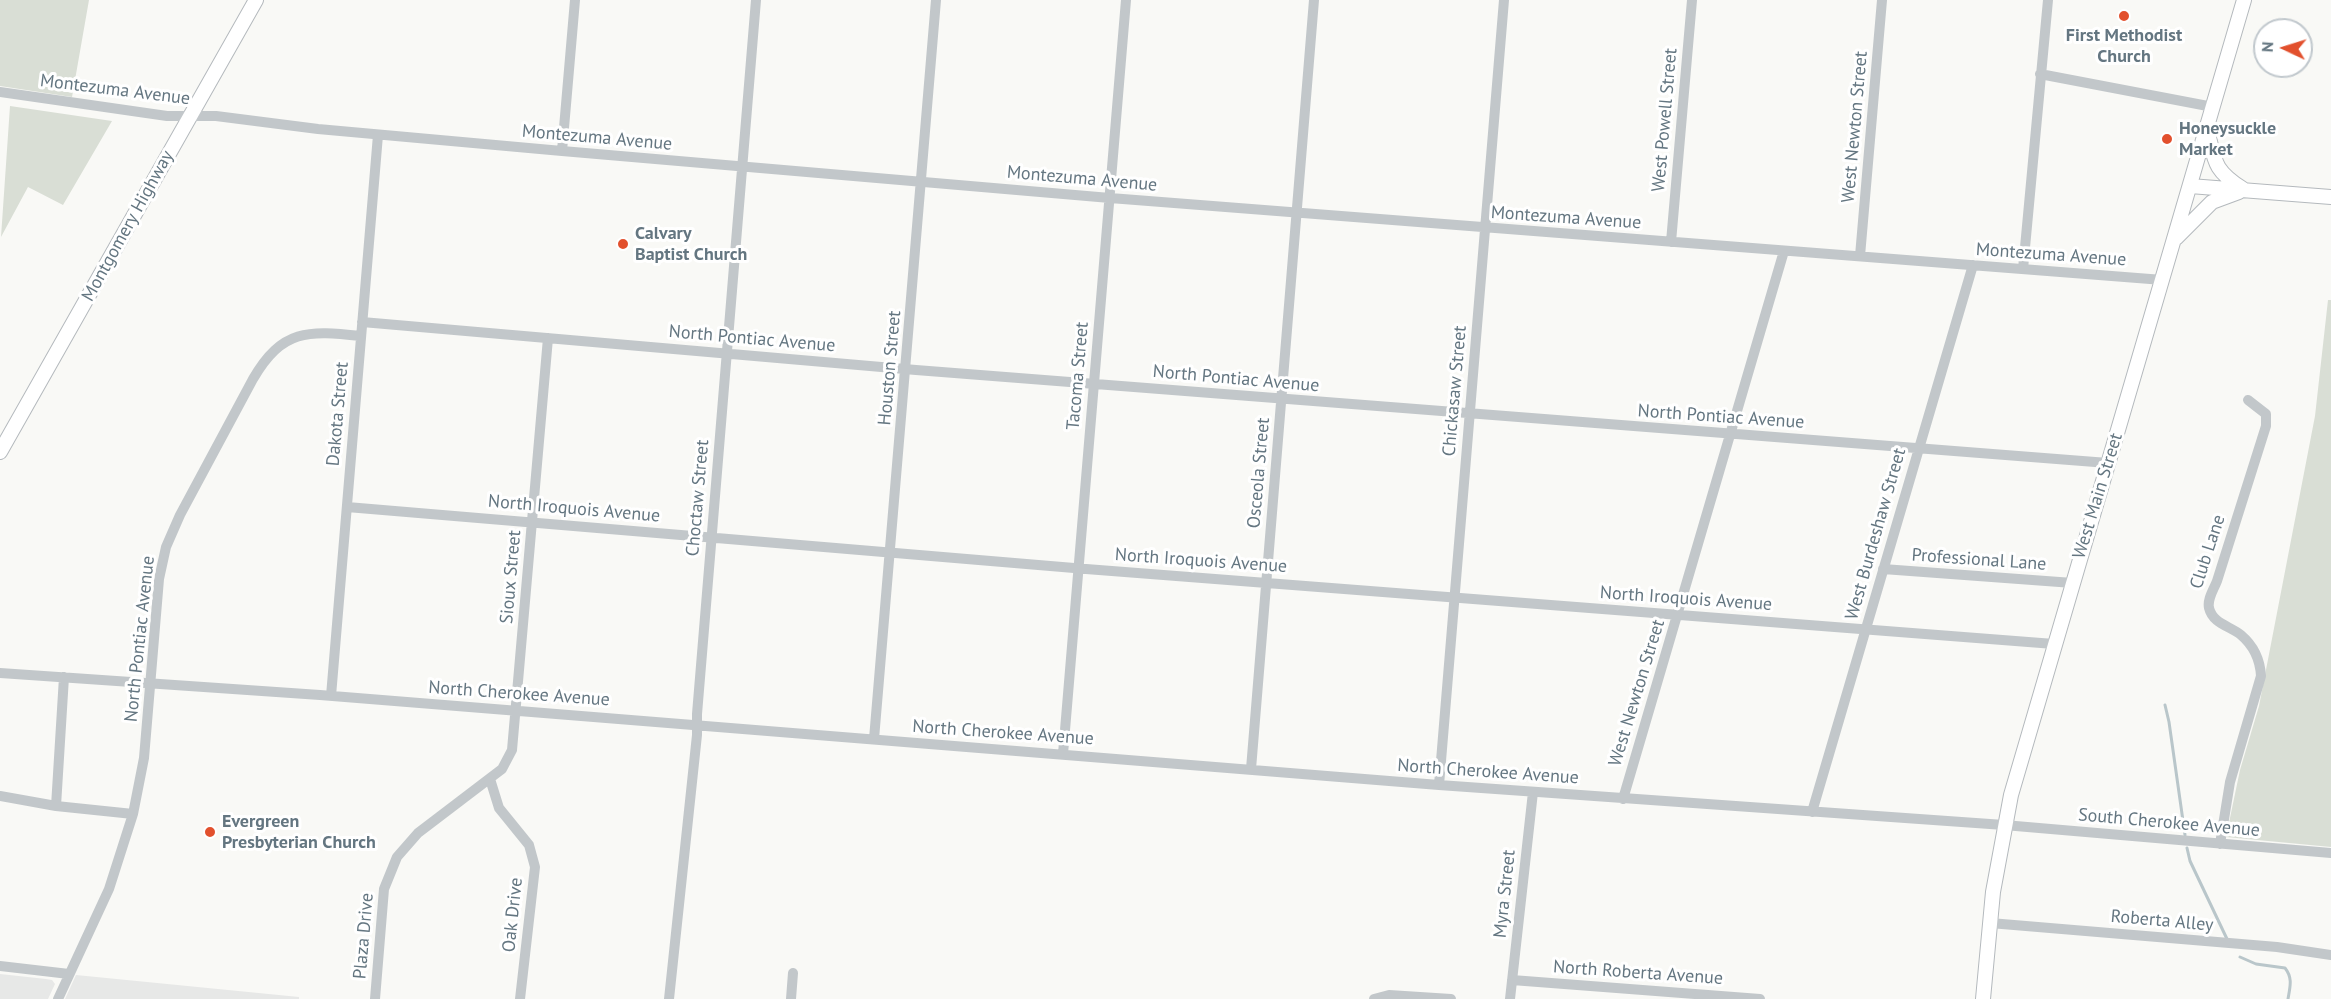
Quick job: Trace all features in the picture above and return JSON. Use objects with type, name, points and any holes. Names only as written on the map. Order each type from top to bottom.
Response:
[{"type":"main road","name":"Montgomery Highway","points":[[0,452],[256,0]]},
{"type":"main road","name":"West Main Street","points":[[1983,999],[1990,923],[2004,825],[2011,795],[2244,0]]},
{"type":"main road","points":[[2207,128],[2220,173],[2244,191]]},
{"type":"main road","points":[[2190,186],[2331,197]]},
{"type":"main road","points":[[2174,241],[2212,202],[2244,191]]},
{"type":"street","points":[[562,151],[575,0]]},
{"type":"street","name":"Choctaw Street","points":[[669,999],[686,853],[756,0]]},
{"type":"street","name":"Houston Street","points":[[874,739],[936,0]]},
{"type":"street","name":"Tacoma Street","points":[[1063,754],[1125,0]]},
{"type":"street","name":"Osceola Street","points":[[1251,769],[1314,0]]},
{"type":"street","name":"Chickasaw Street","points":[[1439,785],[1504,0]]},
{"type":"street","name":"West Powell Street","points":[[1671,242],[1692,0]]},
{"type":"street","name":"West Newton Street","points":[[1860,256],[1882,0]]},
{"type":"street","points":[[2023,269],[2048,0]]},
{"type":"street","points":[[2040,74],[2213,107]]},
{"type":"street","name":"Montezuma Avenue","points":[[0,92],[167,117],[216,116],[378,135],[1110,198],[2163,280]]},
{"type":"street","name":"Dakota Street","points":[[331,696],[378,135]]},
{"type":"street","name":"West Newton Street","points":[[1623,798],[1784,251]]},
{"type":"street","name":"West Burdeshaw Street","points":[[1812,812],[1973,265]]},
{"type":"street","name":"North Pontiac Avenue","points":[[362,322],[906,369],[2108,463]]},
{"type":"street","name":"North Pontiac Avenue","points":[[58,999],[109,889],[134,814],[144,758],[159,579],[166,547],[180,515],[261,366],[277,347],[303,335],[319,332],[361,336]]},
{"type":"street","name":"Sioux Street","points":[[516,711],[548,338]]},
{"type":"street","name":"Club Lane","points":[[2220,843],[2230,782],[2261,676],[2260,659],[2241,635],[2215,620],[2209,607],[2210,596],[2217,581],[2266,426],[2266,414],[2248,400]]},
{"type":"street","name":"North Iroquois Avenue","points":[[346,507],[891,553],[2054,644]]},
{"type":"street","name":"Professional Lane","points":[[1883,569],[2073,583]]},
{"type":"street","name":"North Cherokee Avenue","points":[[0,673],[331,696],[1439,785],[2004,825]]},
{"type":"street","points":[[56,806],[64,677]]},
{"type":"street","points":[[490,779],[502,769],[512,750],[516,711]]},
{"type":"street","name":"Plaza Drive","points":[[375,999],[384,889],[397,857],[418,833],[490,779]]},
{"type":"street","name":"Oak Drive","points":[[490,779],[499,808],[529,845],[535,867],[520,999]]},
{"type":"street","name":"Myra Street","points":[[1510,999],[1533,792]]},
{"type":"street","points":[[0,796],[56,806],[134,814]]},
{"type":"street","name":"South Cherokee Avenue","points":[[2004,825],[2331,853]]},
{"type":"street","name":"Roberta Alley","points":[[1990,923],[2261,946],[2331,955]]},
{"type":"street","points":[[0,966],[69,974]]},
{"type":"street","points":[[791,999],[792,973]]},
{"type":"street","name":"North Roberta Avenue","points":[[1512,980],[1760,999]]},
{"type":"street","points":[[1374,999],[1389,995],[1451,999]]},
{"type":"shaded area","points":[[0,0],[89,0],[72,97],[0,86]]},
{"type":"shaded area","points":[[10,106],[112,121],[63,205],[28,187],[1,237]]},
{"type":"shaded area","points":[[2328,300],[2331,300],[2331,847],[2226,837],[2240,770],[2259,706],[2315,416]]},
{"type":"shaded area","points":[[0,974],[52,980],[55,984],[48,999],[0,999]]},
{"type":"shaded area","points":[[76,975],[299,997],[299,999],[65,999]]},
{"type":"waterway","points":[[2165,705],[2185,835]]},
{"type":"waterway","points":[[2187,848],[2190,861],[2227,939]]},
{"type":"waterway","points":[[2240,957],[2256,964],[2285,968],[2290,979],[2288,999]]},
{"type":"place","name":"First Methodist Church","points":[[2124,16]]},
{"type":"place","name":"Honeysuckle Market","points":[[2167,139]]},
{"type":"place","name":"Calvary Baptist Church","points":[[623,244]]},
{"type":"place","name":"Evergreen Presbyterian Church","points":[[210,832]]}]
